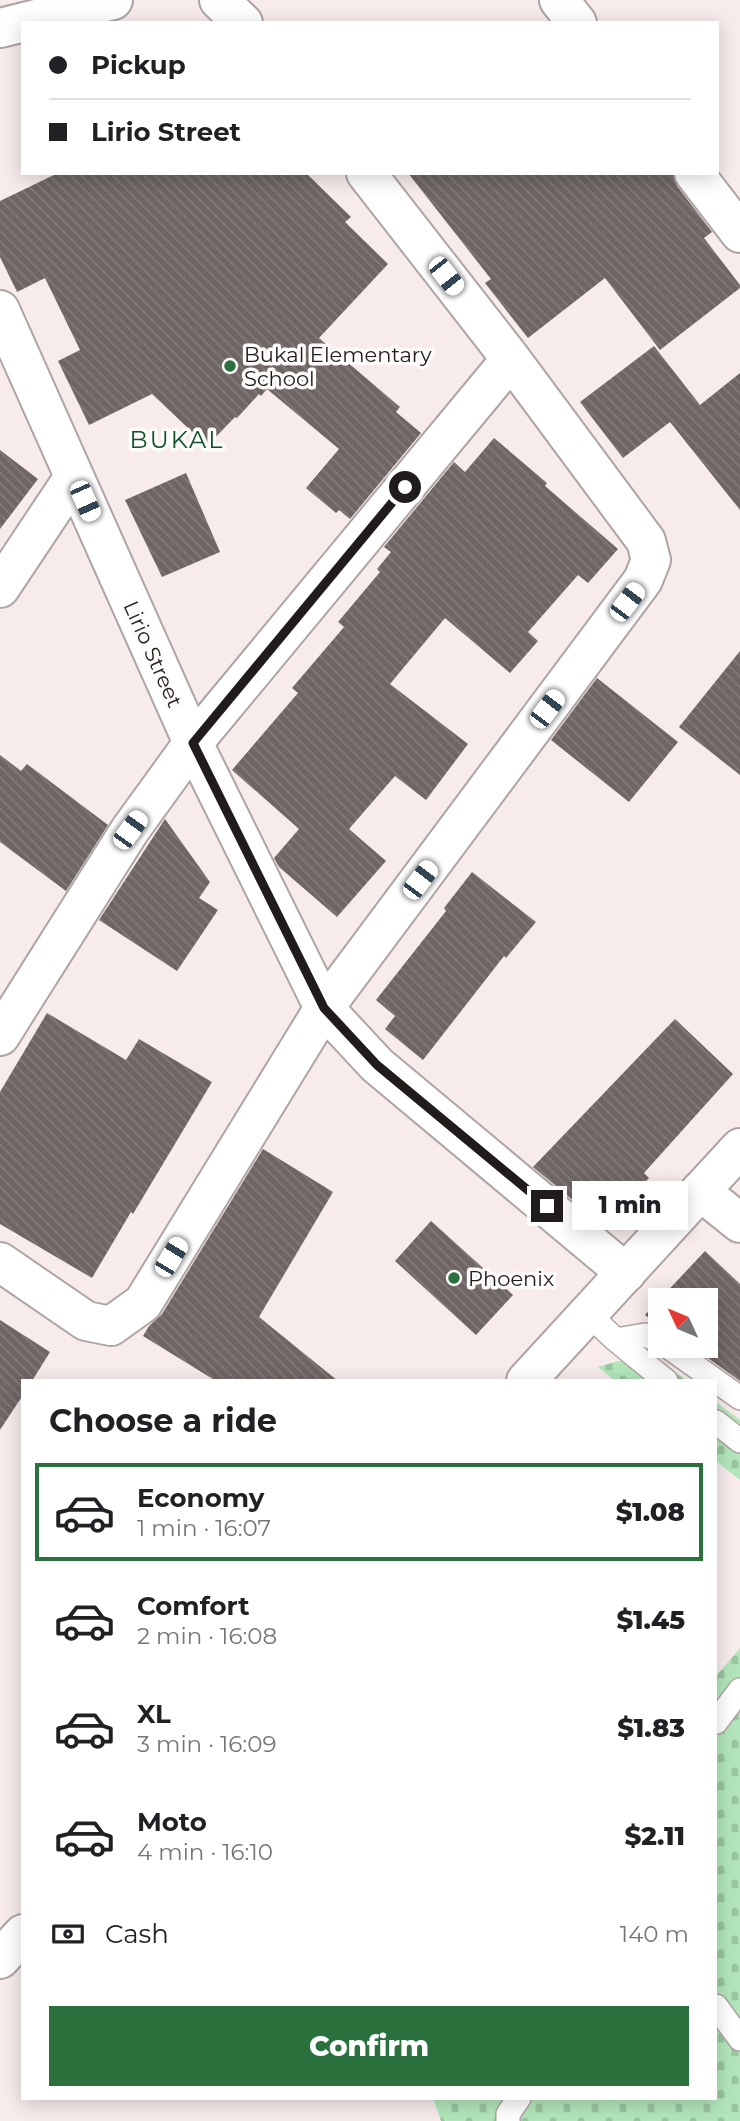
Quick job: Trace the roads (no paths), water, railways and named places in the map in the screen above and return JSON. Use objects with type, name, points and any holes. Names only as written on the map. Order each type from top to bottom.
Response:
[{"type":"street","points":[[31,21],[113,0]]},
{"type":"street","points":[[219,0],[241,21]]},
{"type":"street","points":[[559,0],[575,21]]},
{"type":"street","points":[[0,29],[21,24]]},
{"type":"street","points":[[5,1276],[86,1321],[111,1326],[143,1303],[324,1008],[643,580],[651,560],[646,541],[511,359],[368,175]]},
{"type":"street","points":[[696,175],[740,233]]},
{"type":"street","name":"Lirio Street","points":[[0,310],[193,743],[324,1008],[377,1065],[626,1273]]},
{"type":"street","points":[[0,1036],[130,830],[193,743],[511,359]]},
{"type":"street","points":[[0,588],[74,477]]},
{"type":"street","points":[[536,1378],[587,1313],[740,1148]]},
{"type":"street","points":[[700,1191],[740,1223]]},
{"type":"street","points":[[0,1959],[21,1936]]},
{"type":"lane","points":[[587,1313],[664,1379]]},
{"type":"lane","points":[[616,1340],[648,1336]]},
{"type":"lane","points":[[684,1358],[713,1379]]},
{"type":"lane","points":[[717,1382],[740,1398]]},
{"type":"lane","points":[[717,1423],[740,1441]]},
{"type":"lane","points":[[717,1721],[740,1690]]},
{"type":"lane","points":[[717,2007],[740,2039]]},
{"type":"lane","points":[[508,2121],[508,2113],[518,2100]]},
{"type":"place","name":"Bukal Elementary School","points":[[230,366]]},
{"type":"place","name":"Phoenix","points":[[454,1278]]},
{"type":"district","name":"BUKAL","points":[[177,439]]}]
